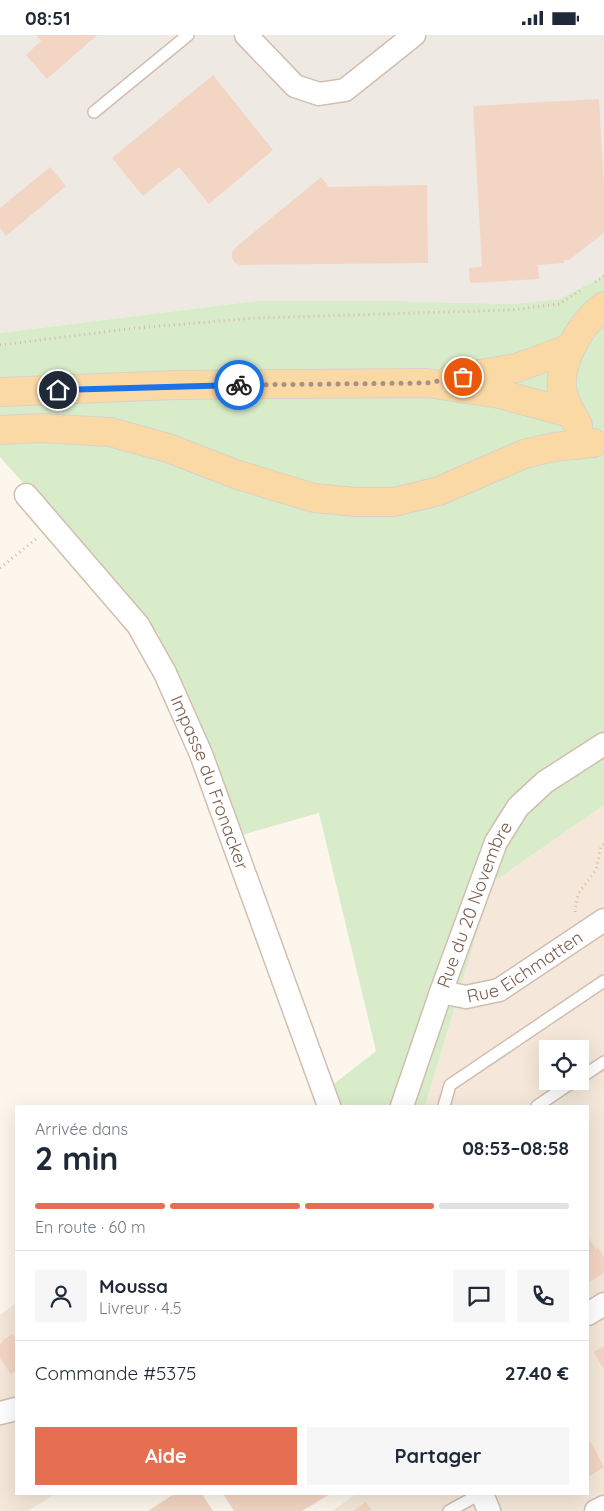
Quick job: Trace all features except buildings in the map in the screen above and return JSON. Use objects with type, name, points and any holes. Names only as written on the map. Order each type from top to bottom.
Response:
[{"type":"main road","points":[[599,446],[570,413],[563,392],[563,371],[570,348],[586,322],[604,306]]},
{"type":"main road","points":[[427,383],[516,368],[570,348]]},
{"type":"main road","points":[[0,392],[175,385],[427,383],[500,394],[570,413]]},
{"type":"main road","points":[[0,431],[40,428],[110,432],[168,448],[238,475],[314,498],[356,502],[394,502],[439,491],[524,454],[554,447],[599,446]]},
{"type":"street","points":[[246,35],[295,86],[319,94],[345,90],[414,35]]},
{"type":"street","name":"Impasse du Fronacker","points":[[26,495],[138,625],[165,673],[201,754],[329,1105]]},
{"type":"street","name":"Rue du 20 Novembre","points":[[402,1105],[496,842],[518,807],[545,782],[604,744]]},
{"type":"street","name":"Rue Eichmatten","points":[[441,992],[466,997],[499,990],[604,920]]},
{"type":"street","points":[[589,1313],[604,1304]]},
{"type":"street","points":[[0,1413],[15,1409]]},
{"type":"street","points":[[481,1495],[489,1511]]},
{"type":"street","points":[[596,1511],[604,1507]]},
{"type":"lane","points":[[94,112],[188,35]]},
{"type":"lane","points":[[444,1105],[450,1085],[604,981]]},
{"type":"lane","points":[[589,1071],[604,1062]]},
{"type":"lane","points":[[538,1105],[561,1090]]},
{"type":"lane","points":[[449,1511],[479,1495]]},
{"type":"path","points":[[0,345],[136,328],[257,318],[511,310],[559,304],[604,276]]},
{"type":"path","points":[[0,568],[52,525]]},
{"type":"path","points":[[583,934],[574,915],[578,894],[596,870],[601,846],[604,844]]},
{"type":"shaded area","points":[[0,35],[604,35],[604,274],[600,278],[559,299],[512,304],[395,301],[257,301],[0,333]]},
{"type":"shaded area","points":[[604,805],[604,1511],[332,1511],[355,1495],[589,1495],[589,1105],[425,1105],[492,883]]},
{"type":"shaded area","points":[[15,1304],[15,1495],[53,1495],[28,1511],[0,1511],[0,1315]]},
{"type":"green space","points":[[604,274],[604,805],[492,883],[425,1105],[336,1105],[330,1087],[376,1051],[319,813],[224,840],[159,635],[0,457],[0,333],[257,301],[395,301],[512,304],[559,299],[600,278]]},
{"type":"way so far","points":[[239,385],[427,383],[463,377]]},
{"type":"route","points":[[58,390],[175,385],[239,385]]}]
